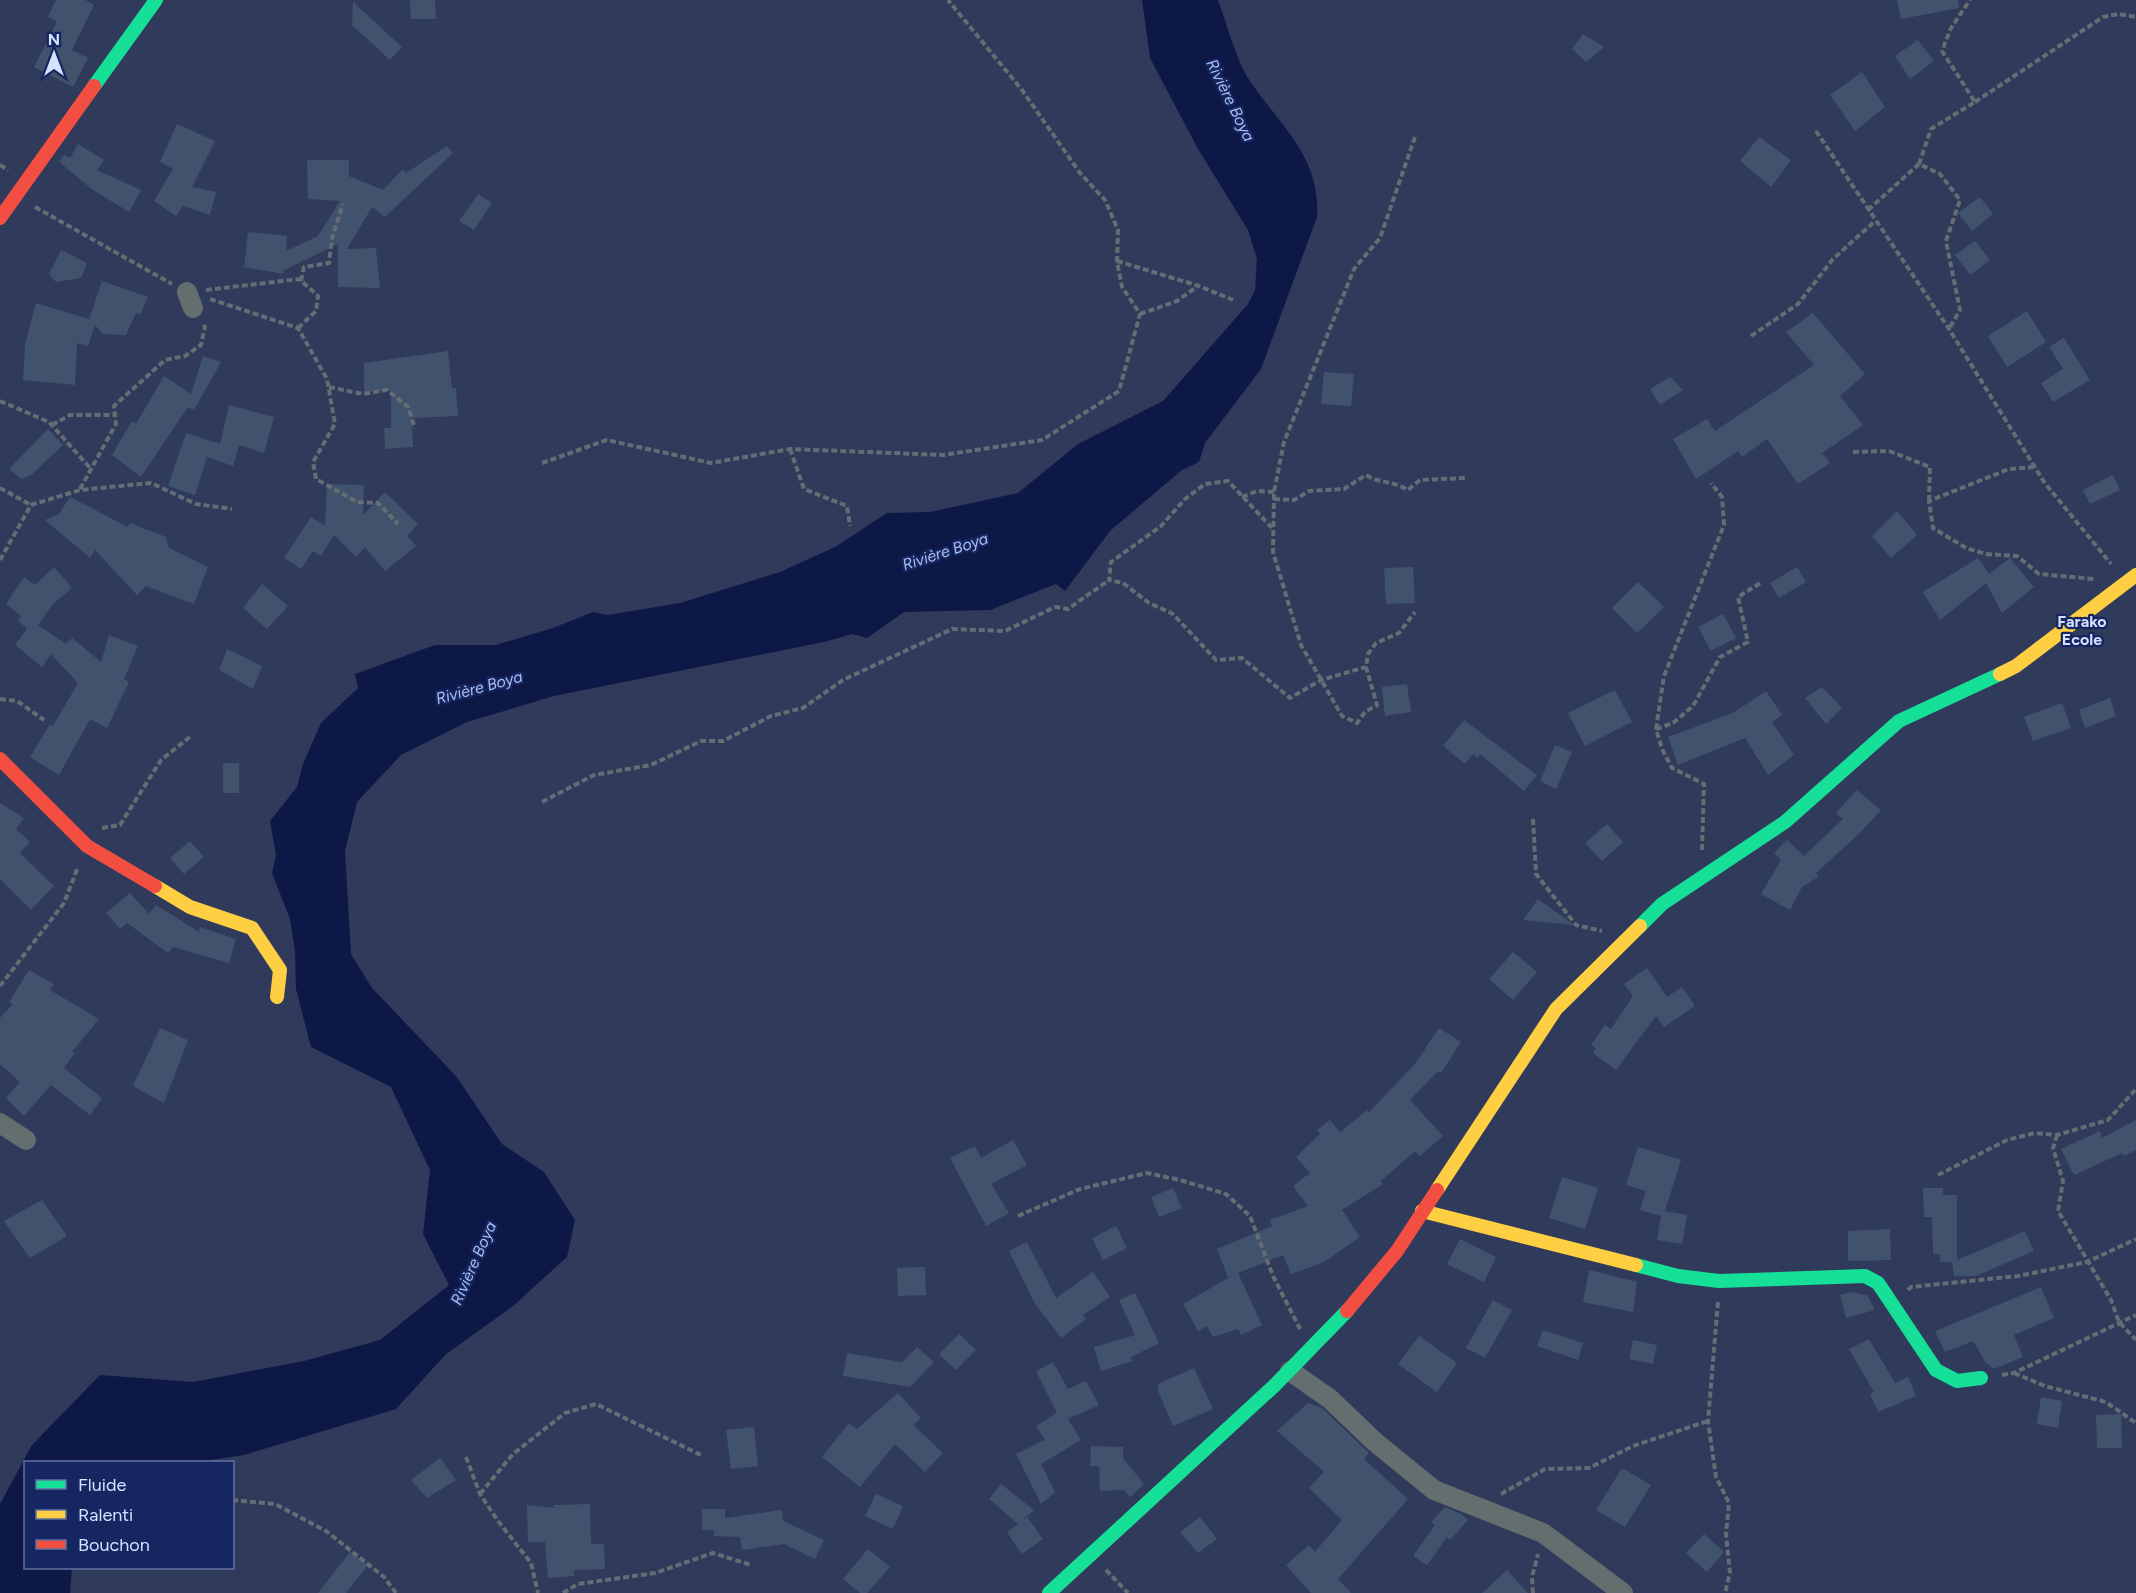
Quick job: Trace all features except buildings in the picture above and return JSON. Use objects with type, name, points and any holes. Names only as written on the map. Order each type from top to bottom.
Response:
[{"type":"street","points":[[0,218],[156,0]]},
{"type":"street","points":[[1050,1593],[1089,1554],[1290,1371],[1369,1287],[1397,1251],[1556,1009],[1662,904],[1785,822],[1899,721],[2016,666],[2103,587],[2130,578]]},
{"type":"street","points":[[0,759],[87,846],[190,907],[252,928],[280,970],[277,997]]},
{"type":"street","points":[[0,1123],[26,1140]]},
{"type":"street","points":[[1422,1210],[1678,1276],[1719,1281],[1865,1276],[1878,1283],[1936,1370],[1957,1382],[1981,1378]]},
{"type":"street","points":[[1290,1371],[1330,1399],[1375,1442],[1434,1490],[1543,1533],[1623,1593]]},
{"type":"path","points":[[542,463],[607,441],[711,463],[790,450],[943,455],[1042,441],[1119,391],[1140,314],[1122,287],[1118,261],[1118,231],[1105,200],[1080,173],[1022,90],[948,0]]},
{"type":"path","points":[[1970,0],[1952,28],[1942,51],[1975,102]]},
{"type":"path","points":[[1868,210],[1919,164],[1931,129],[2103,17],[2118,14],[2136,16]]},
{"type":"path","points":[[1816,131],[1949,329],[2034,467],[2130,578]]},
{"type":"path","points":[[1415,137],[1380,238],[1354,269],[1284,442],[1274,499],[1272,528],[1273,552],[1301,645],[1342,716],[1357,723],[1365,712],[1377,705],[1366,668],[1368,654],[1376,642],[1399,633],[1415,612]]},
{"type":"path","points":[[1919,164],[1940,174],[1960,200],[1946,241],[1960,310],[1949,329]]},
{"type":"path","points":[[15,196],[190,300],[298,328],[327,379],[335,424],[313,462],[316,478],[357,502],[378,503],[398,524]]},
{"type":"path","points":[[301,281],[304,267],[329,263],[332,238],[343,204]]},
{"type":"path","points":[[1751,336],[1798,304],[1833,259],[1875,221]]},
{"type":"path","points":[[1118,261],[1199,286],[1233,300]]},
{"type":"path","points":[[190,300],[299,279],[318,296],[315,311],[298,328]]},
{"type":"path","points":[[1140,314],[1177,301],[1199,286]]},
{"type":"path","points":[[80,490],[117,424],[114,406],[165,360],[185,356],[201,345],[205,327],[190,300]]},
{"type":"path","points":[[329,387],[363,394],[387,390],[408,407],[415,428]]},
{"type":"path","points":[[0,401],[52,425],[91,469]]},
{"type":"path","points":[[52,425],[70,415],[116,415]]},
{"type":"path","points":[[790,450],[804,489],[847,506],[850,526]]},
{"type":"path","points":[[1853,452],[1890,450],[1930,467],[1929,501],[1933,528],[1966,548],[1986,554],[2017,556],[2039,574],[2103,587]]},
{"type":"path","points":[[1929,501],[2009,469],[2034,467]]},
{"type":"path","points":[[1274,499],[1294,500],[1309,491],[1344,489],[1366,476],[1377,482],[1394,482],[1408,490],[1420,480],[1466,478]]},
{"type":"path","points":[[1109,580],[1111,562],[1161,526],[1185,499],[1205,484],[1228,481],[1272,528]]},
{"type":"path","points":[[0,560],[31,505],[80,490],[151,483],[196,504],[232,509]]},
{"type":"path","points":[[1700,878],[1704,784],[1672,768],[1662,749],[1656,729],[1664,676],[1724,525],[1722,497],[1712,483]]},
{"type":"path","points":[[0,488],[31,505]]},
{"type":"path","points":[[1242,496],[1257,491],[1275,492]]},
{"type":"path","points":[[542,802],[594,775],[651,765],[701,741],[723,741],[771,716],[803,708],[843,680],[952,629],[1005,631],[1055,607],[1068,609],[1109,580],[1123,583],[1149,603],[1173,614],[1216,660],[1242,658],[1290,698],[1321,680],[1366,668]]},
{"type":"path","points":[[1656,729],[1673,723],[1693,706],[1720,657],[1748,642],[1738,597],[1762,582]]},
{"type":"path","points":[[0,699],[17,701],[44,720]]},
{"type":"path","points":[[1533,819],[1536,874],[1576,925],[1629,937]]},
{"type":"path","points":[[1938,1175],[2007,1140],[2036,1133],[2057,1135],[2108,1120],[2136,1089]]},
{"type":"path","points":[[2057,1135],[2053,1148],[2063,1182],[2058,1211],[2110,1300],[2119,1322],[2136,1340]]},
{"type":"path","points":[[1018,1216],[1080,1190],[1147,1173],[1226,1194],[1250,1216],[1274,1276],[1305,1340]]},
{"type":"path","points":[[1892,1305],[1911,1287],[2018,1276],[2087,1262],[2136,1239]]},
{"type":"path","points":[[1719,1281],[1708,1421],[1716,1477],[1729,1503],[1726,1534],[1730,1574],[1725,1593]]},
{"type":"path","points":[[1981,1378],[2014,1374],[2136,1315]]},
{"type":"path","points":[[2014,1374],[2045,1386],[2106,1401],[2135,1419]]},
{"type":"path","points":[[480,1494],[522,1447],[566,1413],[596,1404],[703,1456]]},
{"type":"path","points":[[1479,1507],[1545,1469],[1589,1468],[1633,1446],[1708,1421]]},
{"type":"path","points":[[466,1457],[480,1494],[531,1563],[538,1593]]},
{"type":"path","points":[[234,1500],[275,1504],[326,1531],[384,1577],[396,1593]]},
{"type":"path","points":[[1533,1593],[1532,1577],[1543,1533]]},
{"type":"path","points":[[563,1593],[578,1584],[655,1574],[712,1553],[752,1565]]},
{"type":"path","points":[[1089,1554],[1128,1593]]},
{"type":"water","name":"Rivière Boya","points":[[1142,0],[1218,0],[1245,72],[1297,144],[1313,177],[1317,196],[1317,217],[1261,369],[1205,443],[1199,462],[1182,470],[1110,531],[1065,591],[1056,584],[990,610],[904,612],[867,638],[852,634],[824,642],[554,696],[467,722],[401,755],[357,802],[345,851],[351,954],[372,988],[456,1076],[502,1144],[544,1172],[575,1220],[567,1257],[513,1306],[445,1355],[396,1409],[244,1455],[204,1461],[24,1461],[24,1569],[72,1569],[70,1593],[0,1593],[0,1504],[32,1445],[100,1375],[193,1382],[304,1361],[380,1340],[449,1285],[423,1234],[430,1170],[391,1087],[311,1047],[296,989],[295,952],[290,919],[272,873],[276,855],[270,821],[297,787],[303,764],[321,723],[358,688],[355,674],[435,645],[496,645],[553,628],[593,612],[608,615],[680,603],[780,572],[835,547],[887,513],[930,512],[1018,493],[1078,444],[1163,401],[1248,304],[1255,290],[1257,259],[1248,230],[1198,149],[1150,58]]},
{"type":"traffic: fast","points":[[94,86],[156,0]]},
{"type":"traffic: fast","points":[[1640,926],[1662,904],[1785,822],[1899,721],[2000,674]]},
{"type":"traffic: fast","points":[[1636,1265],[1678,1276],[1719,1281],[1865,1276],[1878,1283],[1936,1370],[1957,1381],[1981,1378]]},
{"type":"traffic: fast","points":[[1049,1593],[1274,1386],[1347,1311]]},
{"type":"traffic: slow","points":[[2000,674],[2016,666],[2136,575]]},
{"type":"traffic: slow","points":[[155,886],[190,907],[252,928],[280,970],[277,997]]},
{"type":"traffic: slow","points":[[1437,1190],[1556,1009],[1640,926]]},
{"type":"traffic: slow","points":[[1422,1211],[1636,1265]]},
{"type":"traffic: jam","points":[[0,218],[94,86]]},
{"type":"traffic: jam","points":[[0,759],[87,846],[155,886]]},
{"type":"traffic: jam","points":[[1347,1311],[1397,1251],[1437,1190]]},
{"type":"district","name":"Farako Ecole","points":[[2082,630]]}]
